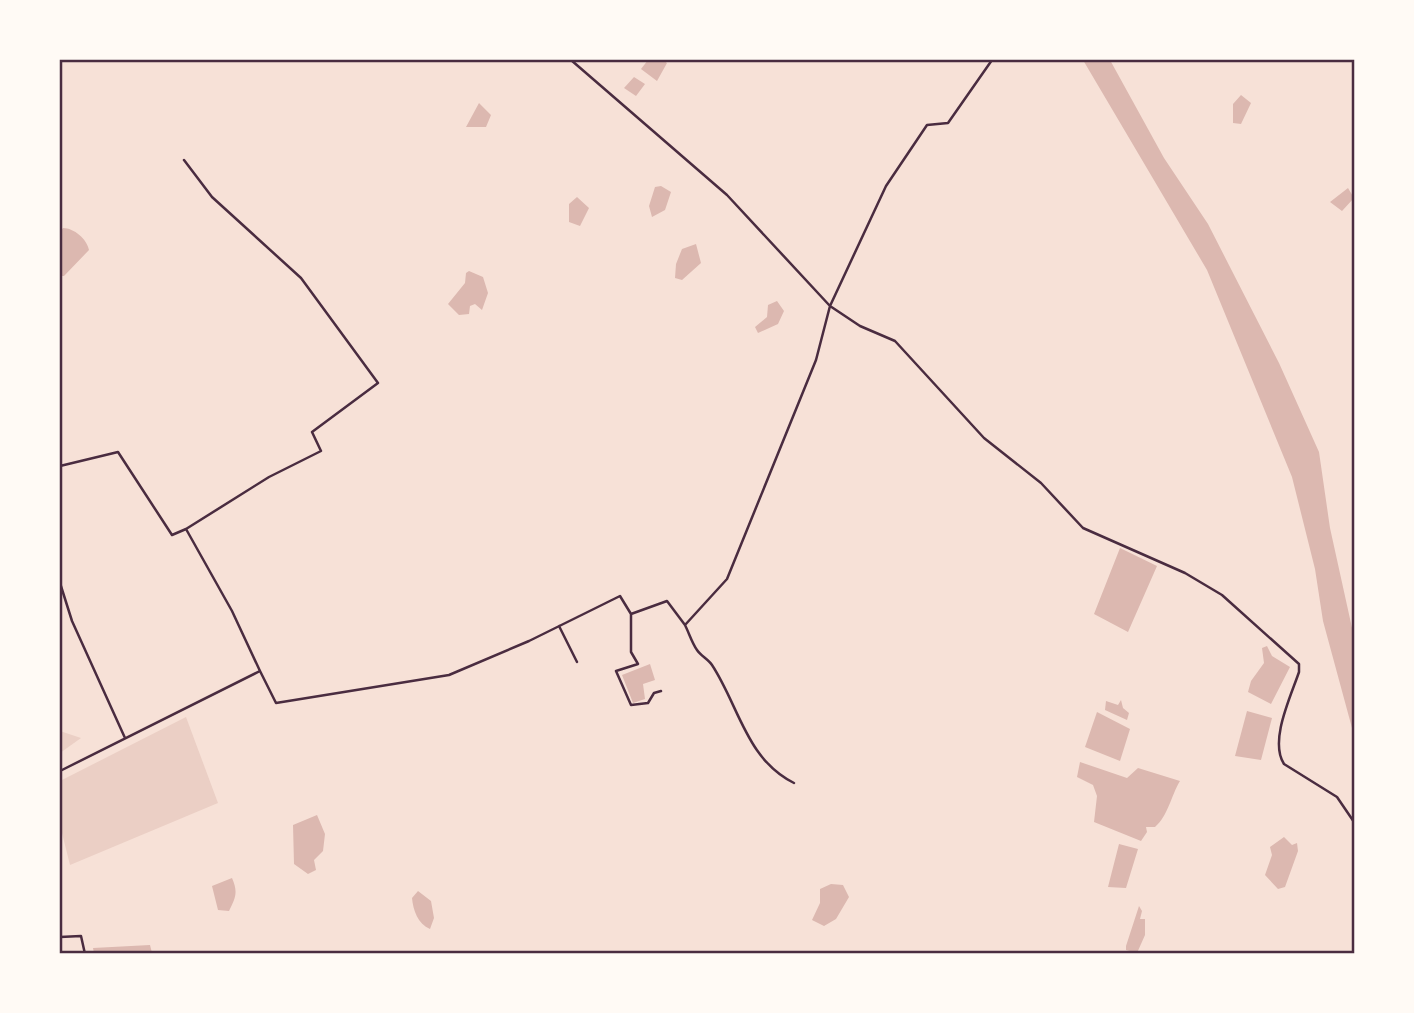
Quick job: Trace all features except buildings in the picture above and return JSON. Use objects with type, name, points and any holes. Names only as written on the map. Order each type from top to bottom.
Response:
[{"type":"street","points":[[571,60],[727,195],[830,306],[860,326],[895,341],[984,438],[1041,483],[1083,528],[1185,573],[1223,594],[1280,645],[1298,664],[1298,672],[1278,756],[1284,764],[1337,797],[1354,822]]},
{"type":"street","points":[[685,625],[727,579],[816,360],[830,306],[886,186],[927,125],[947,123],[992,60]]},
{"type":"street","points":[[60,466],[117,452],[172,535],[269,477],[321,451],[312,432],[378,383],[301,278],[212,197],[184,160]]},
{"type":"street","points":[[186,529],[276,703],[449,675],[620,596],[631,614],[631,652],[638,664],[616,671],[631,705],[648,703],[654,693],[662,691]]},
{"type":"street","points":[[60,583],[72,621],[126,738]]},
{"type":"street","points":[[631,614],[667,601],[685,625],[697,651],[711,663],[745,734],[762,758],[779,775],[794,783]]},
{"type":"street","points":[[559,626],[577,662]]},
{"type":"street","points":[[60,771],[260,671]]},
{"type":"street","points":[[60,937],[81,936],[85,954]]},
{"type":"shaded area","points":[[648,60],[663,60],[667,63],[657,81],[641,69]]},
{"type":"shaded area","points":[[1083,60],[1110,60],[1164,158],[1208,224],[1279,363],[1319,452],[1330,528],[1354,637],[1354,749],[1352,728],[1323,621],[1315,569],[1292,477],[1207,270]]},
{"type":"shaded area","points":[[634,77],[645,84],[636,96],[624,88]]},
{"type":"shaded area","points":[[1241,95],[1251,103],[1241,124],[1233,123],[1233,104]]},
{"type":"shaded area","points":[[479,103],[491,115],[486,127],[466,127]]},
{"type":"shaded area","points":[[661,186],[671,192],[665,210],[652,217],[649,206],[655,187]]},
{"type":"shaded area","points":[[1348,188],[1354,198],[1342,211],[1330,202]]},
{"type":"shaded area","points":[[577,197],[589,208],[580,226],[569,222],[569,204]]},
{"type":"shaded area","points":[[63,228],[79,235],[89,250],[64,276],[60,276],[60,232]]},
{"type":"shaded area","points":[[696,244],[701,263],[682,280],[675,278],[676,264],[682,249]]},
{"type":"shaded area","points":[[469,271],[483,277],[488,293],[482,310],[475,304],[470,306],[469,314],[459,315],[448,304],[465,283],[466,273]]},
{"type":"shaded area","points":[[777,301],[784,311],[778,324],[758,333],[755,327],[767,317],[768,305]]},
{"type":"shaded area","points":[[1120,548],[1157,566],[1128,632],[1094,614]]},
{"type":"shaded area","points":[[1267,646],[1272,656],[1290,667],[1271,704],[1248,692],[1251,681],[1264,663],[1262,648]]},
{"type":"shaded area","points":[[650,664],[655,680],[643,684],[645,699],[633,703],[622,675]]},
{"type":"shaded area","points":[[1121,700],[1123,708],[1129,713],[1127,720],[1105,710],[1106,701],[1118,705]]},
{"type":"shaded area","points":[[1247,711],[1272,718],[1261,760],[1235,756]]},
{"type":"shaded area","points":[[1097,712],[1130,729],[1120,761],[1085,747]]},
{"type":"shaded area","points":[[186,717],[218,803],[70,865],[60,825],[60,781]]},
{"type":"shaded area","points":[[60,731],[81,738],[60,753]]},
{"type":"shaded area","points":[[1080,762],[1127,778],[1138,768],[1180,781],[1163,817],[1155,827],[1146,827],[1147,832],[1141,841],[1094,822],[1097,796],[1093,785],[1077,777]]},
{"type":"shaded area","points":[[317,815],[325,834],[323,851],[314,860],[316,870],[308,874],[294,864],[293,825]]},
{"type":"shaded area","points":[[1284,837],[1292,845],[1297,843],[1298,851],[1285,887],[1278,889],[1265,875],[1272,855],[1270,847]]},
{"type":"shaded area","points":[[1119,844],[1138,849],[1126,888],[1108,887]]},
{"type":"shaded area","points":[[232,878],[236,891],[233,902],[229,911],[218,910],[212,886]]},
{"type":"shaded area","points":[[831,884],[843,885],[849,897],[836,919],[824,926],[812,920],[820,903],[820,889]]},
{"type":"shaded area","points":[[418,891],[431,901],[434,918],[430,929],[422,924],[415,912],[412,898]]},
{"type":"shaded area","points":[[1139,906],[1142,911],[1140,919],[1145,919],[1145,935],[1137,953],[1126,950],[1126,946]]},
{"type":"shaded area","points":[[150,945],[152,953],[94,953],[93,948]]}]
